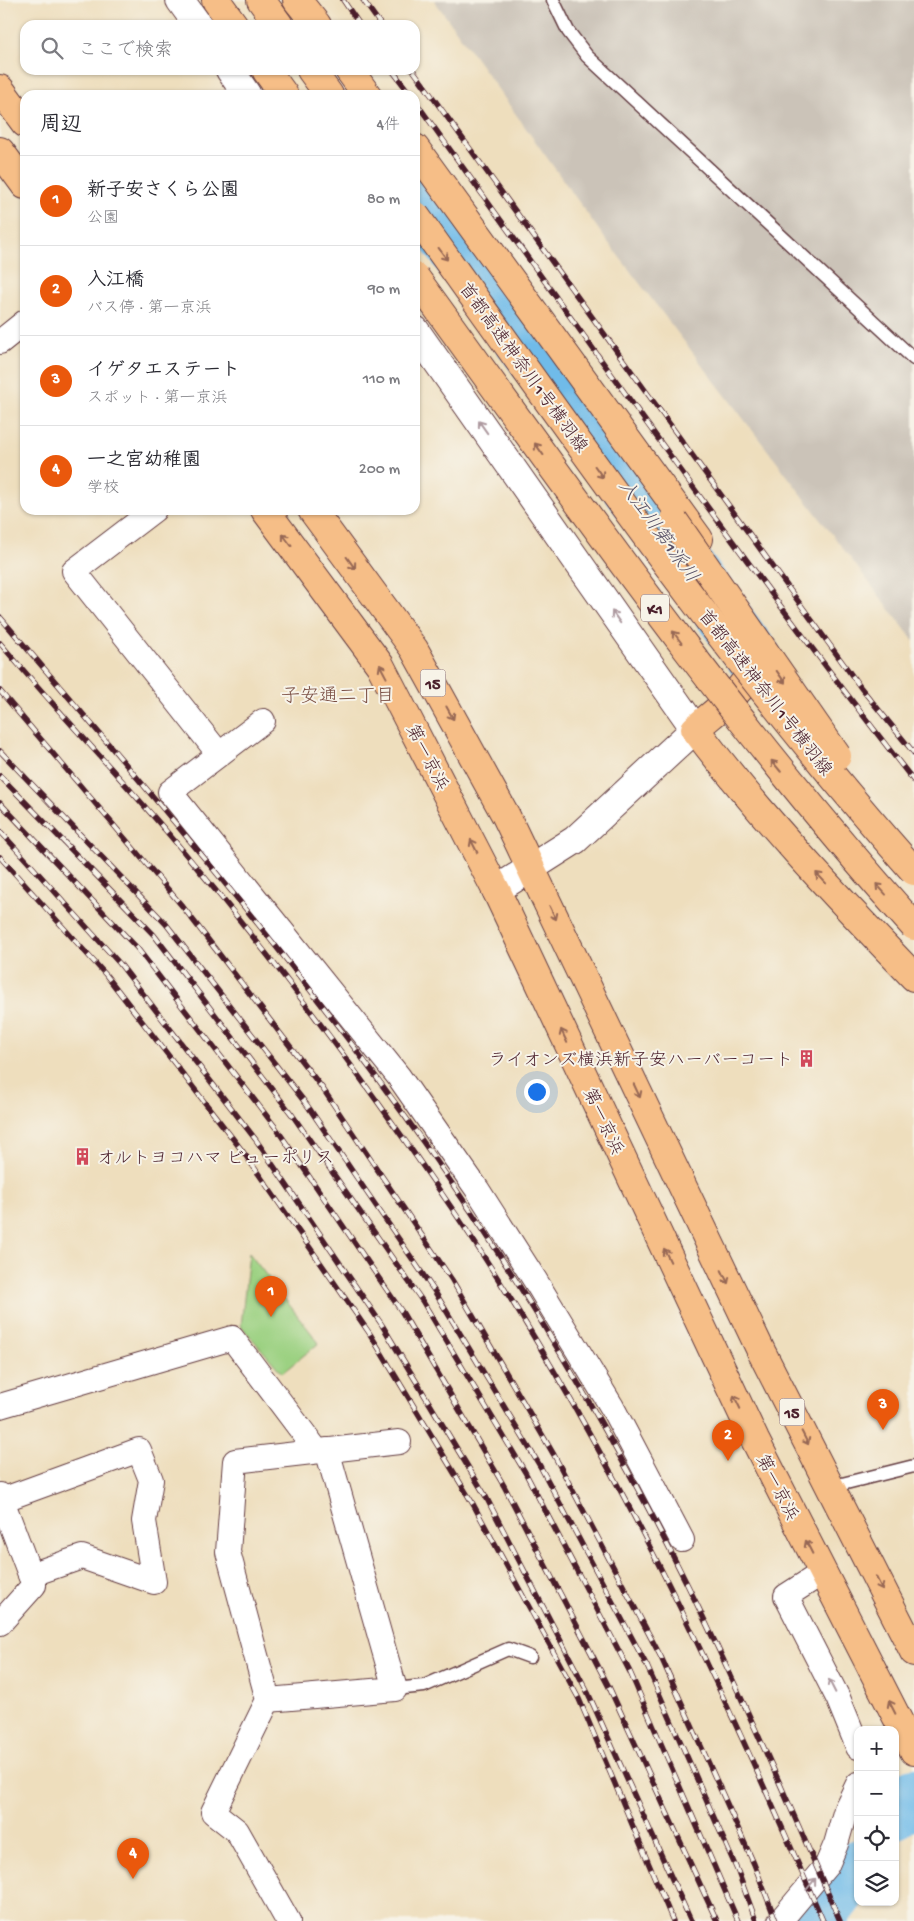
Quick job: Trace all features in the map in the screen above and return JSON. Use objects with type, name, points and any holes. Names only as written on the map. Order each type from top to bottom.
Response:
[{"type":"highway","points":[[216,0],[230,20]]},
{"type":"highway","points":[[261,0],[275,20]]},
{"type":"highway","points":[[297,0],[313,20]]},
{"type":"highway","points":[[309,0],[323,20]]},
{"type":"highway","points":[[270,75],[280,90]]},
{"type":"highway","points":[[315,75],[325,90]]},
{"type":"highway","points":[[353,75],[364,90]]},
{"type":"highway","points":[[363,75],[374,90]]},
{"type":"highway","points":[[0,89],[20,116]]},
{"type":"highway","points":[[0,151],[20,178]]},
{"type":"highway","points":[[420,155],[522,298],[745,602],[756,626],[759,650],[754,670],[742,688],[695,729],[723,766],[800,855],[914,977]]},
{"type":"highway","points":[[420,169],[674,521],[914,864]]},
{"type":"highway","name":"首都高速神奈川1号横羽線","points":[[420,222],[644,534],[729,648],[832,775],[914,871]]},
{"type":"highway","name":"首都高速神奈川1号横羽線","points":[[420,284],[700,669],[845,849],[914,926]]},
{"type":"highway","name":"第一京浜","points":[[269,515],[380,665],[496,890],[755,1440],[914,1750]]},
{"type":"highway","name":"15","points":[[316,515],[414,649],[506,816],[762,1353],[914,1652]]},
{"type":"street","points":[[180,0],[194,20]]},
{"type":"street","points":[[234,75],[244,90]]},
{"type":"street","points":[[0,342],[20,326]]},
{"type":"street","points":[[420,337],[695,729],[575,840],[532,869],[496,890]]},
{"type":"street","points":[[147,515],[74,571],[219,754]]},
{"type":"street","points":[[263,721],[170,792],[399,1077],[477,1189],[536,1280],[612,1407],[682,1540]]},
{"type":"street","points":[[0,1406],[232,1338],[322,1450],[394,1689],[268,1700]]},
{"type":"street","points":[[288,1921],[237,1831],[213,1812],[268,1700],[228,1552],[235,1461],[399,1442]]},
{"type":"street","points":[[0,1623],[34,1585],[30,1576],[1,1497],[139,1450],[151,1480],[144,1522],[154,1582],[82,1557],[30,1576]]},
{"type":"street","points":[[822,1573],[786,1596],[838,1698],[854,1737]]},
{"type":"street","points":[[780,1921],[827,1865],[836,1844],[846,1809],[854,1792]]},
{"type":"lane","points":[[553,0],[568,31],[587,56],[914,359]]},
{"type":"lane","points":[[830,1486],[914,1466]]},
{"type":"lane","points":[[394,1689],[424,1686],[508,1649],[530,1657]]},
{"type":"shaded area","points":[[434,0],[914,0],[914,641],[601,233]]},
{"type":"green space","points":[[249,1253],[319,1343],[282,1373],[241,1326]]},
{"type":"waterway","name":"入江川第1派川","points":[[420,201],[754,658]]},
{"type":"waterway","points":[[899,1808],[914,1795]]},
{"type":"waterway","points":[[816,1921],[854,1871]]},
{"type":"railway","points":[[343,0],[357,20]]},
{"type":"railway","points":[[363,0],[377,20]]},
{"type":"railway","points":[[396,75],[407,90]]},
{"type":"railway","points":[[417,75],[861,688],[914,753]]},
{"type":"railway","points":[[420,108],[786,614],[914,781]]},
{"type":"railway","points":[[0,617],[207,861],[340,1029],[404,1114],[465,1202],[523,1292],[609,1437],[688,1586],[785,1794],[840,1921]]},
{"type":"railway","points":[[0,643],[134,794],[250,932],[353,1068],[419,1160],[506,1291],[558,1378],[654,1555],[699,1646],[823,1921]]},
{"type":"railway","points":[[0,691],[183,907],[323,1089],[452,1280],[554,1455],[661,1657],[754,1864],[776,1921]]},
{"type":"railway","points":[[0,751],[166,924],[307,1105],[435,1292],[540,1466],[647,1666],[738,1872],[756,1921]]},
{"type":"railway","points":[[0,776],[154,935],[293,1116],[423,1302],[525,1472],[630,1672],[738,1921]]},
{"type":"railway","points":[[0,803],[137,948],[276,1128],[402,1312],[504,1486],[609,1687],[717,1921]]},
{"type":"railway","points":[[0,831],[120,964],[256,1140],[382,1325],[485,1495],[588,1693],[691,1921]]},
{"type":"railway","points":[[0,857],[106,975],[244,1153],[370,1334],[473,1504],[579,1699],[673,1921]]},
{"type":"place","name":"ライオンズ横浜新子安ハーバーコート","points":[[807,1059]]},
{"type":"place","name":"オルトヨコハマ ビューポリス","points":[[83,1157]]},
{"type":"place","name":"新子安さくら公園","points":[[271,1317]]},
{"type":"place","name":"イゲタエステート","points":[[883,1430]]},
{"type":"place","name":"入江橋","points":[[728,1461]]},
{"type":"place","name":"一之宮幼稚園","points":[[133,1879]]},
{"type":"district","name":"子安通二丁目","points":[[338,694]]}]
